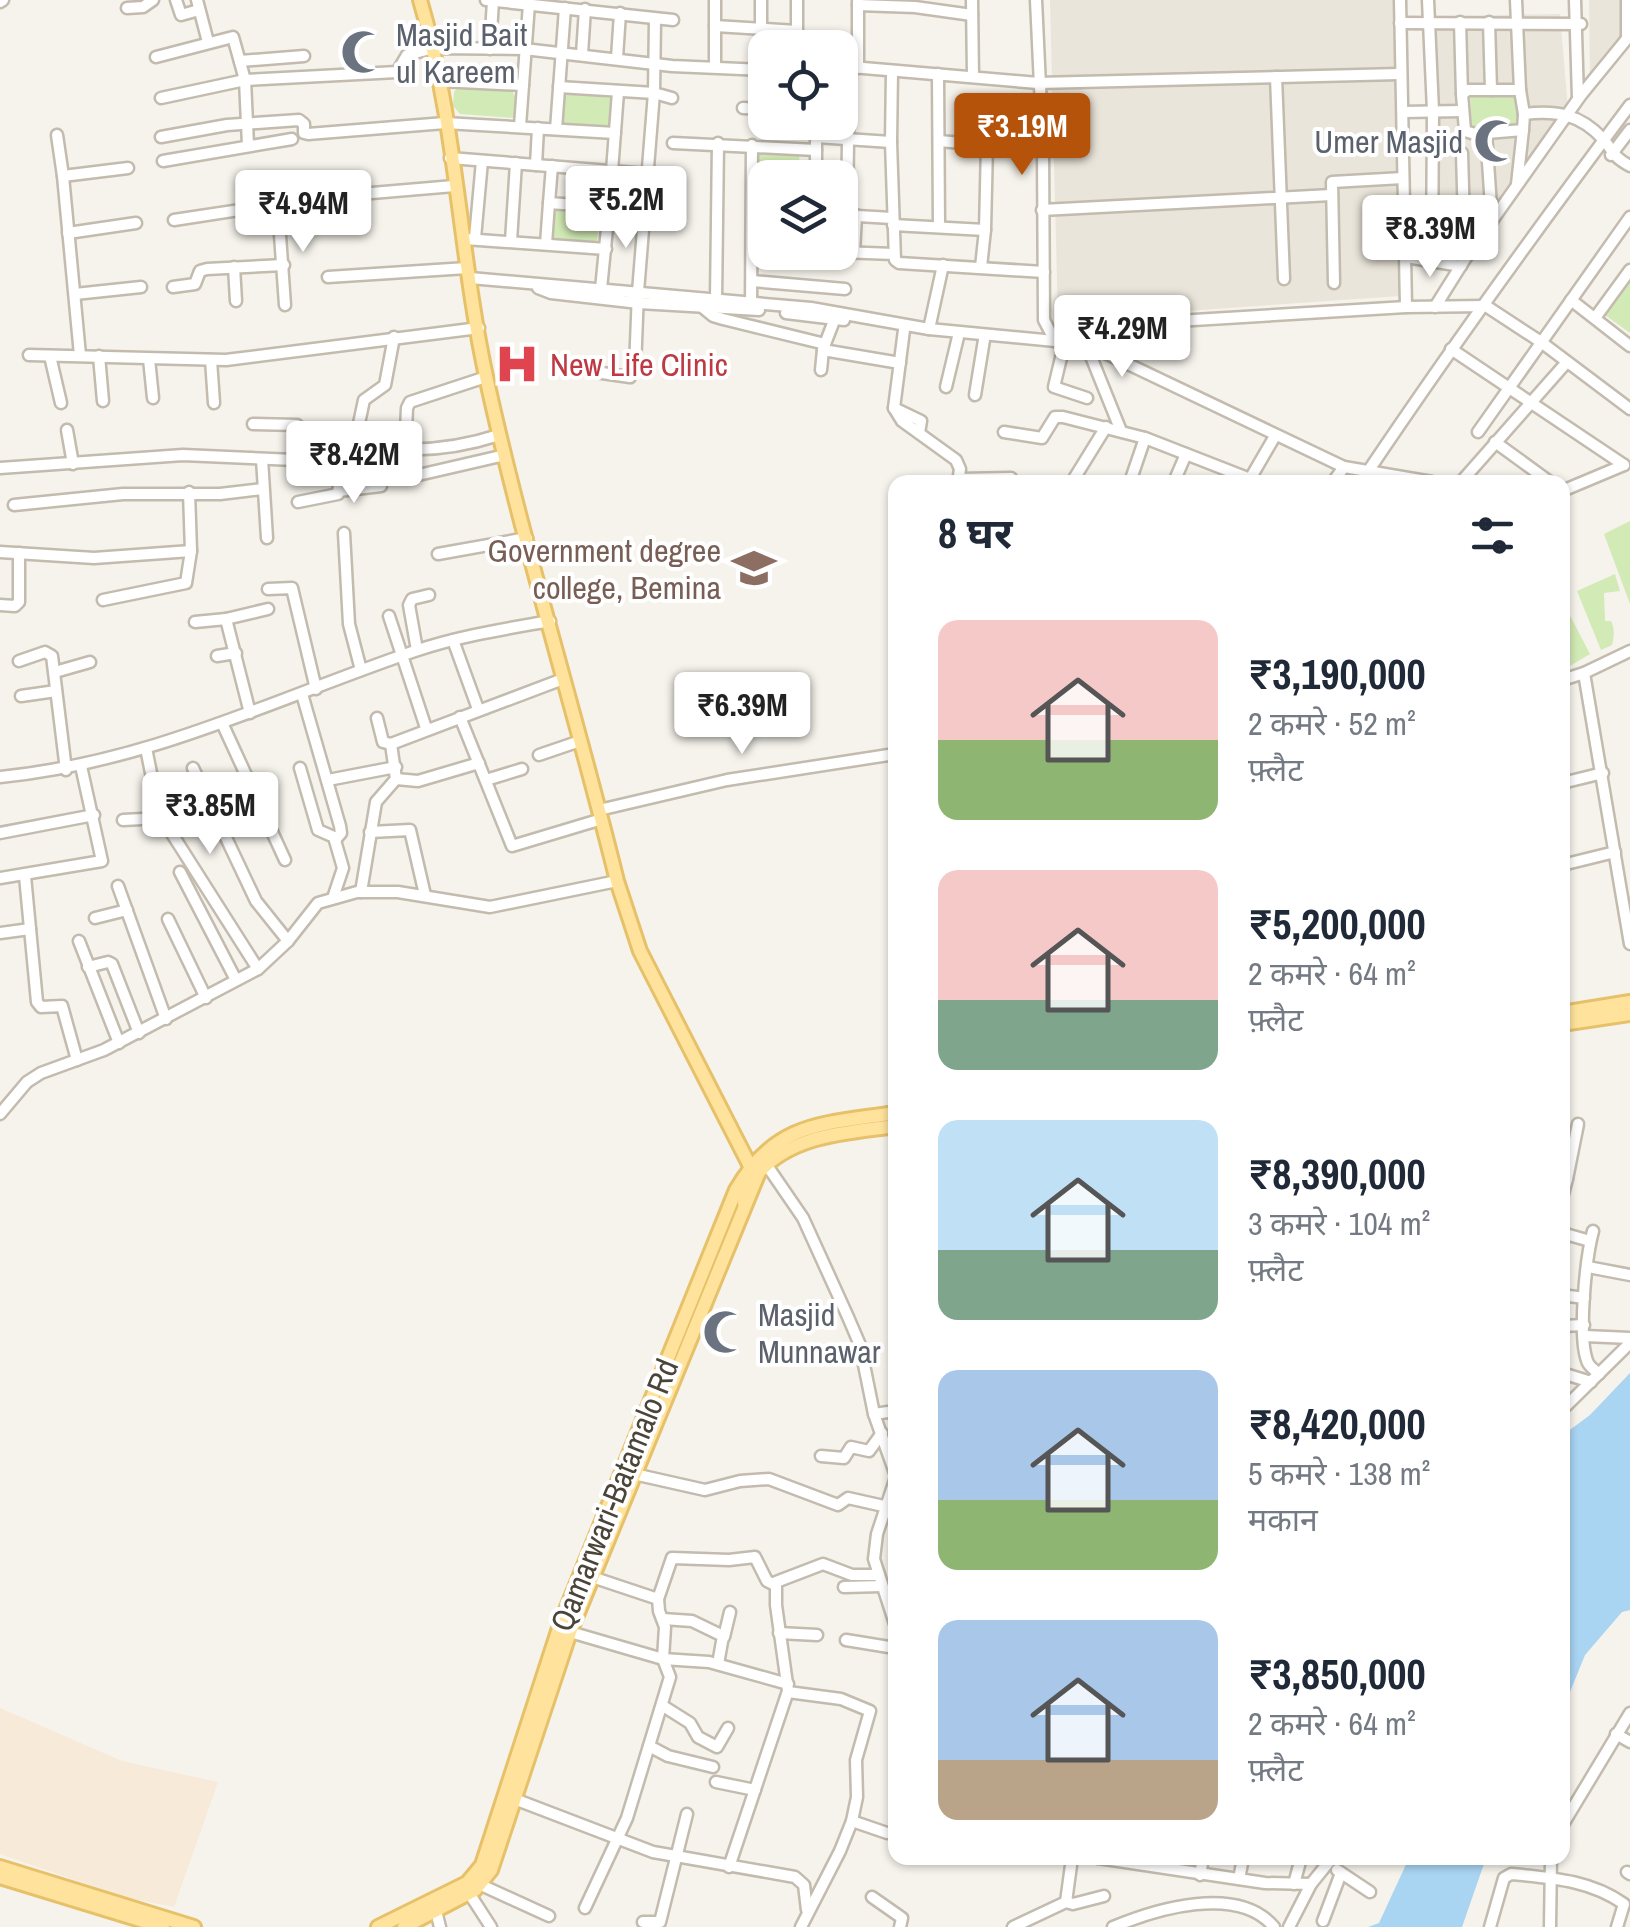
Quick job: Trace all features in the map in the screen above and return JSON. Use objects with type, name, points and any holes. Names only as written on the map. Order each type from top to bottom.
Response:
[{"type":"main road","points":[[420,0],[434,48],[454,186],[470,238],[469,273],[486,377],[617,881],[640,950],[750,1166],[744,1203]]},
{"type":"main road","points":[[1570,1012],[1630,1002]]},
{"type":"main road","points":[[1570,1023],[1630,1014]]},
{"type":"main road","name":"Qamarwari-Batamalo Rd","points":[[474,1889],[492,1870],[570,1632],[634,1474],[736,1190],[750,1166],[783,1138],[806,1126],[888,1114]]},
{"type":"main road","points":[[766,1164],[810,1140],[888,1127]]},
{"type":"main road","name":"Qamarwari-Batamalo Rd","points":[[378,1927],[467,1883],[482,1865],[560,1626],[694,1313],[766,1164]]},
{"type":"main road","points":[[0,1867],[194,1927]]},
{"type":"main road","points":[[0,1877],[163,1927]]},
{"type":"main road","points":[[404,1927],[474,1889]]},
{"type":"street","points":[[127,8],[143,7],[153,0]]},
{"type":"street","points":[[176,0],[180,15],[198,5],[208,42]]},
{"type":"street","points":[[636,0],[636,14]]},
{"type":"street","points":[[715,67],[716,0]]},
{"type":"street","points":[[761,0],[761,28]]},
{"type":"street","points":[[797,0],[797,30]]},
{"type":"street","points":[[972,0],[972,77]]},
{"type":"street","points":[[1036,0],[1043,150],[1044,320],[1057,341],[1054,387],[1088,398]]},
{"type":"street","points":[[1400,0],[1406,307]]},
{"type":"street","points":[[1428,0],[1433,111],[1432,260]]},
{"type":"street","points":[[1516,0],[1524,114],[1517,185]]},
{"type":"street","points":[[1579,0],[1580,97]]},
{"type":"street","points":[[1435,308],[1517,185],[1629,36],[1627,0]]},
{"type":"street","points":[[490,49],[493,1],[585,9],[600,5],[620,13],[673,20]]},
{"type":"street","points":[[854,30],[858,2],[916,4],[972,15]]},
{"type":"street","points":[[520,126],[529,4]]},
{"type":"street","points":[[556,129],[562,52],[560,5]]},
{"type":"street","points":[[582,54],[585,9]]},
{"type":"street","points":[[617,58],[620,13]]},
{"type":"street","points":[[588,371],[632,376],[654,93],[655,18]]},
{"type":"street","points":[[1460,22],[1465,131],[1523,130]]},
{"type":"street","points":[[1489,22],[1491,90]]},
{"type":"street","points":[[1400,23],[1578,24]]},
{"type":"street","points":[[715,26],[779,30]]},
{"type":"street","points":[[156,56],[232,37],[245,80],[248,145]]},
{"type":"street","points":[[160,98],[245,80],[397,72],[406,54],[434,48],[524,49],[748,69]]},
{"type":"street","points":[[1620,49],[1630,57]]},
{"type":"street","points":[[240,61],[304,56]]},
{"type":"street","points":[[858,68],[1038,83],[1399,74]]},
{"type":"street","points":[[892,71],[894,254],[899,263],[1044,272]]},
{"type":"street","points":[[938,74],[939,227]]},
{"type":"street","points":[[1276,77],[1284,278]]},
{"type":"street","points":[[440,81],[523,85]]},
{"type":"street","points":[[559,87],[654,93],[672,98]]},
{"type":"street","points":[[1462,94],[1468,90],[1520,90]]},
{"type":"street","points":[[612,171],[618,92]]},
{"type":"street","points":[[1366,472],[1451,348],[1486,306],[1630,105]]},
{"type":"street","points":[[743,108],[748,108]]},
{"type":"street","points":[[1403,112],[1462,111]]},
{"type":"street","points":[[1524,114],[1570,114],[1604,140],[1612,156],[1630,166]]},
{"type":"street","points":[[162,137],[249,123],[298,120],[308,134],[445,124],[615,132]]},
{"type":"street","points":[[536,165],[538,128]]},
{"type":"street","points":[[1612,156],[1630,130]]},
{"type":"street","points":[[1486,133],[1492,222]]},
{"type":"street","points":[[57,136],[80,355]]},
{"type":"street","points":[[163,161],[292,139]]},
{"type":"street","points":[[674,143],[752,146],[848,140],[890,142]]},
{"type":"street","points":[[848,140],[848,160]]},
{"type":"street","points":[[940,141],[1043,150]]},
{"type":"street","points":[[716,299],[718,143]]},
{"type":"street","points":[[816,143],[816,160]]},
{"type":"street","points":[[980,267],[985,230],[986,145]]},
{"type":"street","points":[[752,146],[754,160]]},
{"type":"street","points":[[1462,153],[1463,263]]},
{"type":"street","points":[[450,158],[648,174]]},
{"type":"street","points":[[482,161],[470,238],[606,249]]},
{"type":"street","points":[[511,241],[516,164]]},
{"type":"street","points":[[546,244],[552,166]]},
{"type":"street","points":[[63,176],[128,168]]},
{"type":"street","points":[[1334,283],[1334,181],[1403,178]]},
{"type":"street","points":[[174,220],[325,198],[454,186]]},
{"type":"street","points":[[1042,210],[1331,195]]},
{"type":"street","points":[[549,204],[674,212]]},
{"type":"street","points":[[278,207],[285,306]]},
{"type":"street","points":[[601,290],[609,208]]},
{"type":"street","points":[[858,217],[985,230]]},
{"type":"street","points":[[68,233],[136,223]]},
{"type":"street","points":[[1478,432],[1628,225]]},
{"type":"street","points":[[858,253],[894,254]]},
{"type":"street","points":[[1406,258],[1463,263]]},
{"type":"street","points":[[173,287],[195,284],[202,270],[284,265]]},
{"type":"street","points":[[929,329],[943,265]]},
{"type":"street","points":[[234,267],[236,301]]},
{"type":"street","points":[[751,306],[752,270]]},
{"type":"street","points":[[1595,318],[1630,270]]},
{"type":"street","points":[[328,277],[469,273],[524,284],[601,290],[701,306],[811,308],[904,330],[984,340],[1042,344],[1057,341]]},
{"type":"street","points":[[752,281],[845,289]]},
{"type":"street","points":[[524,284],[551,293],[716,299],[929,329],[1086,344],[1275,436],[1344,467],[1375,475]]},
{"type":"street","points":[[75,294],[141,287]]},
{"type":"street","points":[[811,308],[812,287]]},
{"type":"street","points":[[1572,300],[1630,346]]},
{"type":"street","points":[[701,306],[723,320],[900,363]]},
{"type":"street","points":[[1121,432],[1086,344],[1090,330],[1101,325],[1486,306],[1626,406],[1630,392]]},
{"type":"street","points":[[821,370],[824,347],[836,315]]},
{"type":"street","points":[[29,356],[211,360],[287,354],[479,328]]},
{"type":"street","points":[[904,330],[894,408],[920,419],[919,433],[956,460],[958,475]]},
{"type":"street","points":[[946,387],[958,336]]},
{"type":"street","points":[[339,492],[341,462],[364,400],[386,385],[394,338]]},
{"type":"street","points":[[975,395],[984,340]]},
{"type":"street","points":[[1451,348],[1627,464]]},
{"type":"street","points":[[50,356],[61,404]]},
{"type":"street","points":[[99,356],[103,401]]},
{"type":"street","points":[[149,359],[153,398]]},
{"type":"street","points":[[211,360],[214,403]]},
{"type":"street","points":[[1468,475],[1566,362]]},
{"type":"street","points":[[406,452],[410,402],[486,377]]},
{"type":"street","points":[[1004,432],[1042,438],[1058,416],[1145,438],[1231,475]]},
{"type":"street","points":[[253,424],[297,425],[303,439],[406,452],[454,447],[500,435]]},
{"type":"street","points":[[1076,475],[1106,426]]},
{"type":"street","points":[[67,430],[74,464]]},
{"type":"street","points":[[1252,475],[1275,436]]},
{"type":"street","points":[[1132,475],[1145,438]]},
{"type":"street","points":[[1494,442],[1540,475]]},
{"type":"street","points":[[0,468],[184,454],[341,462]]},
{"type":"street","points":[[1177,475],[1186,454]]},
{"type":"street","points":[[414,476],[506,455]]},
{"type":"street","points":[[262,459],[267,538]]},
{"type":"street","points":[[1570,488],[1627,464]]},
{"type":"street","points":[[1338,475],[1344,467]]},
{"type":"street","points":[[298,502],[381,486]]},
{"type":"street","points":[[14,505],[123,494],[220,494],[263,489]]},
{"type":"street","points":[[103,600],[186,583],[191,552],[189,492]]},
{"type":"street","points":[[344,532],[349,624],[361,670]]},
{"type":"street","points":[[438,554],[527,538]]},
{"type":"street","points":[[0,552],[94,558],[191,552]]},
{"type":"street","points":[[0,605],[15,606],[19,602],[20,554]]},
{"type":"street","points":[[268,588],[292,588],[316,689]]},
{"type":"street","points":[[417,650],[410,605],[412,600],[429,594]]},
{"type":"street","points":[[195,622],[268,609]]},
{"type":"street","points":[[389,616],[426,728]]},
{"type":"street","points":[[226,619],[250,713]]},
{"type":"street","points":[[0,777],[66,770],[146,748],[223,725],[417,650],[550,621]]},
{"type":"street","points":[[453,640],[478,709]]},
{"type":"street","points":[[19,661],[48,652],[55,672],[66,770]]},
{"type":"street","points":[[217,656],[236,652]]},
{"type":"street","points":[[1570,677],[1630,652]]},
{"type":"street","points":[[55,672],[90,662]]},
{"type":"street","points":[[1584,673],[1630,944]]},
{"type":"street","points":[[378,718],[383,742],[391,744],[564,679]]},
{"type":"street","points":[[21,696],[56,691]]},
{"type":"street","points":[[302,694],[340,826],[340,836],[335,840]]},
{"type":"street","points":[[460,717],[513,846],[600,814],[728,780],[888,755]]},
{"type":"street","points":[[223,725],[284,860]]},
{"type":"street","points":[[539,755],[580,742]]},
{"type":"street","points":[[361,892],[376,802],[396,773],[391,744]]},
{"type":"street","points":[[146,748],[154,793]]},
{"type":"street","points":[[328,780],[396,773],[418,781],[479,762]]},
{"type":"street","points":[[0,878],[102,861],[81,766]]},
{"type":"street","points":[[193,768],[256,901],[288,941]]},
{"type":"street","points":[[300,768],[318,830],[335,840],[343,868],[333,898]]},
{"type":"street","points":[[486,780],[522,770]]},
{"type":"street","points":[[1570,781],[1603,773]]},
{"type":"street","points":[[0,833],[94,814]]},
{"type":"street","points":[[123,820],[162,818],[258,969]]},
{"type":"street","points":[[370,832],[410,830],[425,895]]},
{"type":"street","points":[[1570,863],[1615,852]]},
{"type":"street","points":[[180,872],[236,980]]},
{"type":"street","points":[[25,876],[37,1002],[41,1007],[62,1006],[77,1060]]},
{"type":"street","points":[[0,1114],[34,1077],[119,1043],[258,969],[288,941],[318,903],[361,892],[425,895],[490,907],[617,881]]},
{"type":"street","points":[[118,886],[166,1020]]},
{"type":"street","points":[[95,918],[127,910]]},
{"type":"street","points":[[168,919],[206,998]]},
{"type":"street","points":[[0,934],[30,929]]},
{"type":"street","points":[[79,942],[119,1043]]},
{"type":"street","points":[[88,966],[112,964],[139,1033]]},
{"type":"street","points":[[1570,1154],[1578,1124]]},
{"type":"street","points":[[766,1164],[793,1202],[860,1345],[874,1414],[888,1453]]},
{"type":"street","points":[[1570,1234],[1592,1236],[1584,1331],[1588,1362],[1595,1378]]},
{"type":"street","points":[[1588,1266],[1630,1275]]},
{"type":"street","points":[[1570,1296],[1584,1298]]},
{"type":"street","points":[[1570,1328],[1630,1341]]},
{"type":"street","points":[[1570,1402],[1630,1341]]},
{"type":"street","points":[[1570,1374],[1595,1378]]},
{"type":"street","points":[[874,1414],[888,1412]]},
{"type":"street","points":[[821,1456],[843,1458],[850,1447],[869,1450],[882,1433]]},
{"type":"street","points":[[634,1474],[705,1490],[763,1479],[836,1504],[848,1498],[888,1512]]},
{"type":"street","points":[[888,1514],[874,1546],[888,1602]]},
{"type":"street","points":[[585,1908],[619,1840],[663,1706],[670,1677],[663,1659],[663,1619],[658,1598],[672,1558],[729,1560],[755,1556],[767,1581],[775,1585]]},
{"type":"street","points":[[775,1585],[782,1578],[823,1564],[881,1580]]},
{"type":"street","points":[[592,1578],[658,1598]]},
{"type":"street","points":[[844,1588],[881,1580]]},
{"type":"street","points":[[729,1866],[788,1688],[775,1585]]},
{"type":"street","points":[[718,1664],[730,1612]]},
{"type":"street","points":[[663,1619],[692,1621],[724,1637]]},
{"type":"street","points":[[570,1632],[663,1659],[718,1664],[788,1688],[870,1709],[856,1760],[857,1797],[852,1821],[801,1927]]},
{"type":"street","points":[[780,1634],[816,1636]]},
{"type":"street","points":[[846,1640],[888,1647]]},
{"type":"street","points":[[663,1706],[717,1747],[728,1728]]},
{"type":"street","points":[[1570,1812],[1630,1713]]},
{"type":"street","points":[[1616,1734],[1630,1742]]},
{"type":"street","points":[[649,1746],[668,1756],[712,1767]]},
{"type":"street","points":[[716,1782],[755,1790]]},
{"type":"street","points":[[517,1800],[619,1840],[676,1857],[800,1879],[807,1910]]},
{"type":"street","points":[[644,1922],[660,1922],[686,1814]]},
{"type":"street","points":[[852,1821],[888,1833]]},
{"type":"street","points":[[1013,1927],[1042,1921],[1066,1902],[1071,1865]]},
{"type":"street","points":[[1162,1865],[1200,1875],[1311,1884]]},
{"type":"street","points":[[1200,1875],[1202,1865]]},
{"type":"street","points":[[1239,1878],[1242,1865]]},
{"type":"street","points":[[1294,1884],[1298,1865]]},
{"type":"street","points":[[1289,1927],[1311,1884],[1327,1865]]},
{"type":"street","points":[[1334,1865],[1370,1892]]},
{"type":"street","points":[[1550,1865],[1550,1927]]},
{"type":"street","points":[[1323,1921],[1341,1873]]},
{"type":"street","points":[[1490,1927],[1506,1875],[1592,1886],[1622,1902],[1625,1908],[1618,1927]]},
{"type":"street","points":[[474,1889],[549,1916]]},
{"type":"street","points":[[474,1889],[491,1927]]},
{"type":"street","points":[[1066,1902],[1073,1904],[1104,1896]]},
{"type":"street","points":[[872,1898],[902,1918],[900,1927]]},
{"type":"street","points":[[1113,1927],[1144,1921],[1186,1904],[1256,1912],[1274,1927]]},
{"type":"street","points":[[436,1911],[440,1927]]},
{"type":"shaded area","points":[[1050,0],[1395,0],[1400,296],[1058,320]]},
{"type":"shaded area","points":[[1589,0],[1630,0],[1630,36],[1590,84]]},
{"type":"shaded area","points":[[1560,14],[1569,122],[1465,272],[1431,264],[1432,16]]},
{"type":"shaded area","points":[[0,1708],[122,1761],[218,1782],[174,1907],[124,1897],[0,1854]]},
{"type":"green space","points":[[460,85],[512,91],[519,104],[515,118],[460,114],[453,106],[454,92]]},
{"type":"green space","points":[[565,94],[612,98],[609,129],[563,124]]},
{"type":"green space","points":[[1471,95],[1519,95],[1519,128],[1470,127]]},
{"type":"green space","points":[[758,153],[799,153],[799,160],[758,160]]},
{"type":"green space","points":[[556,209],[599,213],[597,244],[552,240]]},
{"type":"green space","points":[[1630,280],[1630,333],[1605,315]]},
{"type":"green space","points":[[1630,521],[1630,604],[1604,534]]},
{"type":"green space","points":[[1615,574],[1620,591],[1604,593],[1605,621],[1611,621],[1614,630],[1612,645],[1601,650],[1577,591]]},
{"type":"green space","points":[[1570,615],[1590,654],[1570,666]]},
{"type":"water","points":[[1630,1373],[1630,1610],[1622,1612],[1585,1655],[1570,1692],[1570,1430]]},
{"type":"water","points":[[1406,1865],[1484,1865],[1462,1927],[1368,1927],[1379,1923]]},
{"type":"place","name":"Masjid Bait ul Kareem","points":[[363,52]]},
{"type":"place","name":"Umer Masjid","points":[[1496,141]]},
{"type":"place","name":"New Life Clinic","points":[[517,364]]},
{"type":"place","name":"Government degree college, Bemina","points":[[754,568]]},
{"type":"place","name":"Masjid Munnawar","points":[[725,1332]]}]
